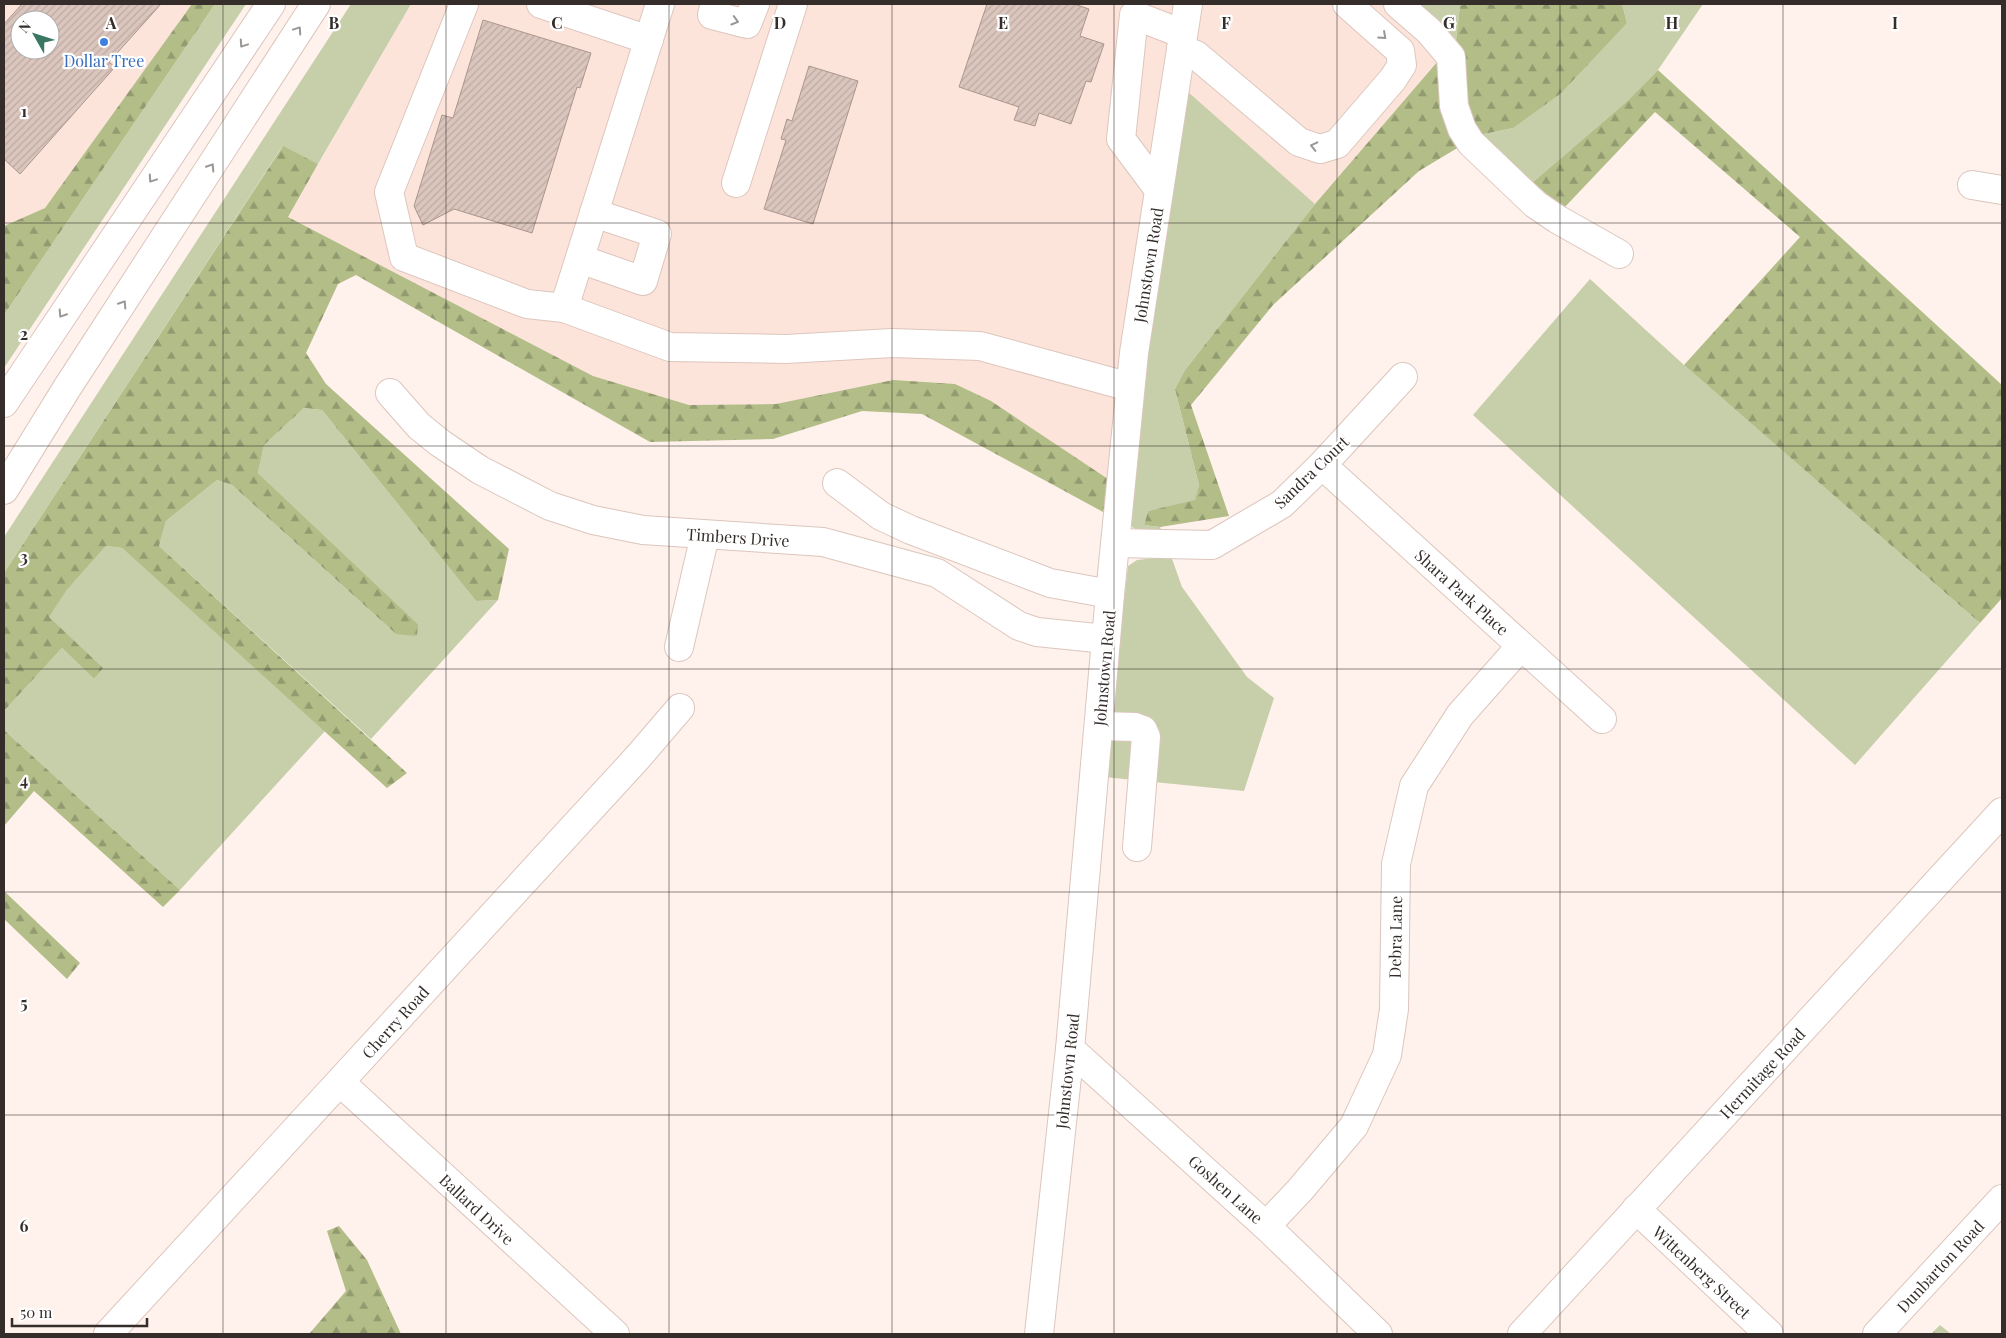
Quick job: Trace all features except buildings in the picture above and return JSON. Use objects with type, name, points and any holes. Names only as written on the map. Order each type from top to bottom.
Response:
[{"type":"main road","points":[[4,402],[271,4]]},
{"type":"main road","points":[[4,490],[67,388],[316,4]]},
{"type":"main road","points":[[464,4],[389,192],[404,257],[527,304],[564,308],[670,347],[786,349],[892,343],[980,346],[1130,387]]},
{"type":"main road","points":[[541,4],[649,40]]},
{"type":"main road","points":[[564,308],[660,4]]},
{"type":"main road","points":[[715,4],[712,14],[747,24],[754,4]]},
{"type":"main road","points":[[736,182],[793,4]]},
{"type":"main road","name":"Johnstown Road","points":[[1039,1334],[1070,1049],[1130,387],[1188,4]]},
{"type":"main road","points":[[1159,190],[1121,139],[1123,10],[1182,42],[1300,142],[1320,149],[1336,144],[1394,79],[1402,65],[1400,52],[1346,4]]},
{"type":"main road","points":[[1398,4],[1429,31],[1451,58],[1454,106],[1462,130],[1471,143],[1535,204],[1557,219],[1619,254]]},
{"type":"main road","points":[[1972,185],[2002,190]]},
{"type":"main road","points":[[580,259],[643,281],[656,234],[594,213]]},
{"type":"main road","name":"Sandra Court","points":[[1115,543],[1212,546],[1282,504],[1322,465],[1402,377]]},
{"type":"main road","points":[[4,468],[67,388]]},
{"type":"main road","name":"Timbers Drive","points":[[390,393],[419,426],[440,443],[480,470],[550,506],[593,520],[643,530],[822,542],[936,573],[1019,626],[1037,632],[1106,639]]},
{"type":"main road","name":"Shara Park Place","points":[[1322,465],[1520,646],[1602,718]]},
{"type":"main road","points":[[837,483],[881,516],[910,530],[1050,583],[1110,594]]},
{"type":"main road","points":[[678,647],[705,534]]},
{"type":"main road","name":"Debra Lane","points":[[1266,1226],[1300,1190],[1354,1126],[1387,1055],[1394,1009],[1396,864],[1414,786],[1460,715],[1520,646]]},
{"type":"main road","name":"Cherry Road","points":[[108,1334],[680,708]]},
{"type":"main road","points":[[1098,726],[1135,727],[1144,730],[1146,737],[1137,847]]},
{"type":"main road","name":"Hermitage Road","points":[[1522,1334],[2002,812]]},
{"type":"main road","name":"Goshen Lane","points":[[1070,1049],[1266,1226],[1378,1334]]},
{"type":"main road","name":"Ballard Drive","points":[[340,1082],[614,1334]]},
{"type":"main road","name":"Dunbarton Road","points":[[1877,1334],[2002,1198]]},
{"type":"main road","name":"Wittenberg Street","points":[[1636,1209],[1769,1334]]},
{"type":"shaded area","points":[[4,4],[192,4],[45,208],[4,226]]},
{"type":"shaded area","points":[[411,4],[1414,4],[1456,39],[1315,204],[1188,93],[1108,479],[991,401],[893,380],[776,404],[689,405],[593,376],[288,217]]},
{"type":"green space","points":[[192,4],[215,4],[4,315],[4,226],[45,208]]},
{"type":"green space","points":[[215,4],[246,4],[4,368],[4,315]]},
{"type":"green space","points":[[351,4],[411,4],[318,164],[282,147],[4,573],[4,537]]},
{"type":"green space","points":[[1414,4],[1464,4],[1460,7],[1456,39]]},
{"type":"green space","points":[[1464,4],[1622,4],[1627,23],[1560,94],[1513,128],[1479,135],[1419,171],[1273,305],[1191,405],[1229,516],[1160,527],[1144,525],[1148,511],[1195,500],[1199,485],[1175,389],[1185,370],[1315,204],[1456,40],[1460,6]]},
{"type":"green space","points":[[1622,4],[1703,4],[1658,70],[1625,103],[1533,182],[1479,135],[1513,128],[1627,23]]},
{"type":"green space","points":[[1658,70],[2002,385],[2002,598],[1980,623],[1684,365],[1800,237],[1655,112],[1563,209],[1533,182],[1625,103]]},
{"type":"green space","points":[[1188,92],[1315,204],[1185,370],[1175,389],[1199,485],[1195,501],[1148,511],[1144,525],[1160,527],[1164,538],[1143,533],[1132,527],[1130,516],[1139,388]]},
{"type":"green space","points":[[283,146],[318,164],[288,217],[593,376],[689,405],[776,404],[893,380],[955,384],[991,401],[1108,479],[1105,513],[922,414],[862,411],[773,439],[650,442],[356,275],[338,284],[306,353],[326,384],[509,549],[498,600],[476,601],[322,410],[304,408],[264,445],[258,473],[418,624],[417,636],[396,634],[232,485],[217,480],[166,521],[159,546],[407,773],[387,788],[122,548],[106,546],[67,590],[49,617],[103,668],[94,679],[62,648],[4,711],[4,573]]},
{"type":"green space","points":[[1590,279],[1684,365],[1980,623],[1855,765],[1473,415]]},
{"type":"green space","points":[[304,408],[322,410],[476,601],[498,600],[371,739],[159,546],[166,521],[217,480],[232,485],[396,634],[418,624],[258,473],[264,445]]},
{"type":"green space","points":[[106,546],[122,548],[325,731],[180,890],[4,730],[4,711],[62,648],[94,679],[102,668],[48,618],[67,590]]},
{"type":"green space","points":[[1171,556],[1182,587],[1247,677],[1274,698],[1244,791],[1104,777],[1128,566],[1137,560]]},
{"type":"green space","points":[[4,730],[180,890],[163,907],[34,791],[4,826]]},
{"type":"green space","points":[[4,891],[80,963],[67,979],[4,919]]},
{"type":"green space","points":[[339,1226],[367,1260],[401,1334],[309,1334],[346,1291],[327,1231]]},
{"type":"green space","points":[[1940,1325],[1951,1334],[1931,1334]]},
{"type":"place","name":"Dollar Tree","points":[[104,42]]}]
